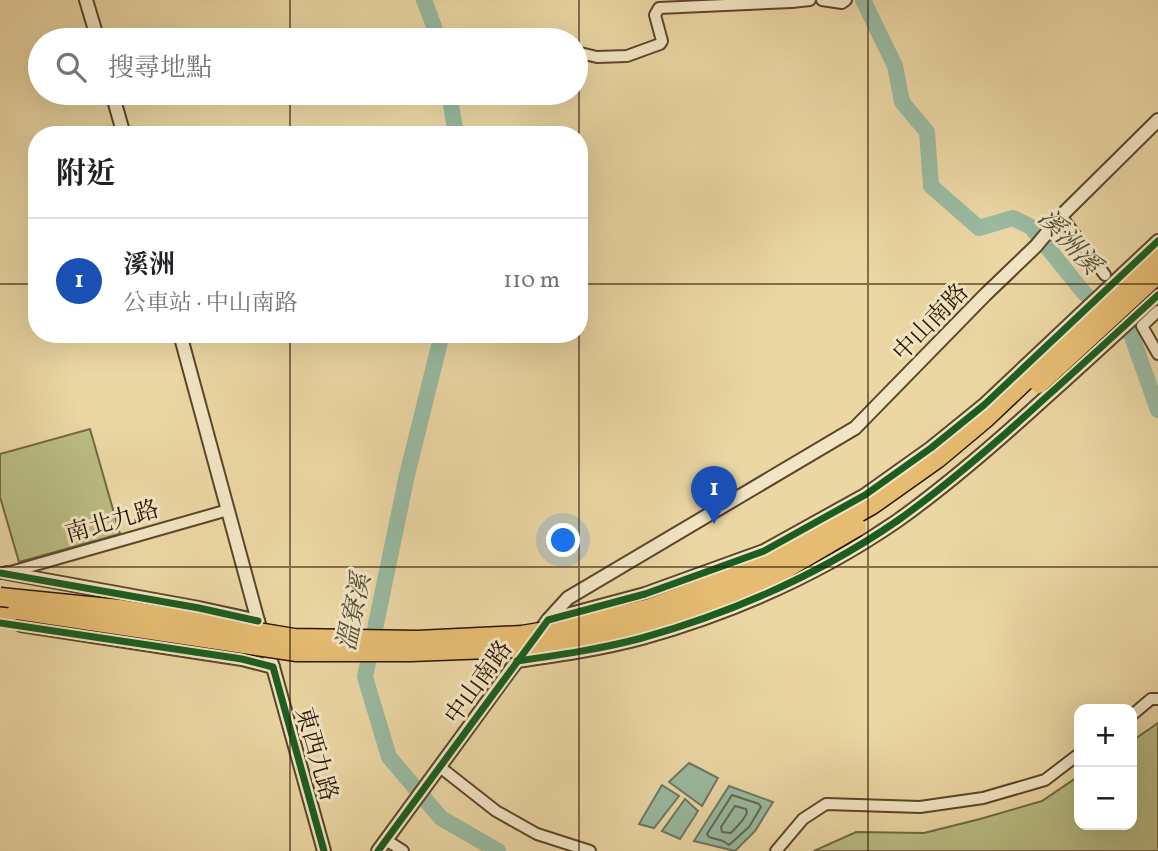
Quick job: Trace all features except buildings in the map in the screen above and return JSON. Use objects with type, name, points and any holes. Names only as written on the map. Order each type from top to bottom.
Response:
[{"type":"highway","points":[[0,597],[119,609],[293,638],[417,640],[522,635],[576,626],[650,608],[769,564],[872,505],[937,459],[986,418],[1158,255]]},
{"type":"highway","points":[[0,608],[298,652],[520,648],[579,639],[660,621],[772,577],[875,516],[921,485],[995,425],[1158,274]]},
{"type":"highway","points":[[2,578],[119,609]]},
{"type":"highway","points":[[0,616],[108,624]]},
{"type":"street","points":[[86,0],[94,28]]},
{"type":"street","points":[[588,55],[627,56],[660,44],[663,41],[655,15],[659,8],[810,0]]},
{"type":"street","points":[[822,0],[842,3],[846,0]]},
{"type":"street","points":[[115,105],[121,126]]},
{"type":"street","points":[[1108,280],[1061,216],[1158,120]]},
{"type":"street","name":"中山南路","points":[[382,845],[517,661],[568,598],[855,428],[1036,246],[1061,216]]},
{"type":"street","points":[[548,620],[645,594],[764,551],[865,495],[931,448],[984,405],[1078,317],[1108,280],[1158,241]]},
{"type":"street","points":[[517,661],[570,654],[676,628],[784,585],[818,567],[895,522],[952,480],[1158,295]]},
{"type":"street","points":[[1158,311],[1142,326],[1158,354]]},
{"type":"street","name":"東西九路","points":[[182,343],[324,851]]},
{"type":"street","name":"南北九路","points":[[2,578],[228,510]]},
{"type":"street","points":[[2,578],[199,608],[258,621]]},
{"type":"street","points":[[0,623],[242,659],[272,667]]},
{"type":"street","points":[[1137,711],[1154,699]]},
{"type":"street","points":[[776,851],[803,819],[826,804],[920,807],[983,798],[1045,779],[1074,758]]},
{"type":"street","points":[[440,767],[496,811],[537,834],[590,851]]},
{"type":"street","points":[[382,845],[403,851]]},
{"type":"shaded area","points":[[90,429],[120,534],[19,562],[0,497],[0,454]]},
{"type":"shaded area","points":[[1158,723],[1158,851],[814,851],[856,832],[924,833],[980,819],[1042,801],[1074,779],[1074,830],[1137,830],[1137,738]]},
{"type":"water","points":[[689,763],[718,778],[702,806],[669,782]]},
{"type":"water","points":[[662,785],[679,796],[654,828],[639,824]]},
{"type":"water","points":[[729,786],[773,802],[755,831],[735,851],[694,841]]},
{"type":"water","points":[[685,799],[698,811],[680,839],[662,831]]},
{"type":"waterway","name":"溫寮溪","points":[[424,0],[434,28]]},
{"type":"waterway","name":"溪洲溪","points":[[863,0],[895,66],[902,102],[927,132],[931,186],[979,228],[1013,218],[1031,227],[1084,293],[1131,334],[1158,410]]},
{"type":"waterway","name":"溫寮溪","points":[[451,105],[454,126]]},
{"type":"waterway","name":"溫寮溪","points":[[440,343],[407,475],[365,677],[389,757],[441,818],[498,851]]},
{"type":"cycle path","points":[[378,851],[548,620],[645,594],[764,551],[865,495],[931,448],[984,405],[1158,241]]},
{"type":"cycle path","points":[[517,661],[611,645],[675,628],[774,590],[837,558],[897,521],[954,477],[1009,431],[1158,295]]},
{"type":"cycle path","points":[[0,573],[258,621]]},
{"type":"cycle path","points":[[0,623],[242,659],[273,667],[324,851]]},
{"type":"place","name":"溪洲","points":[[714,524]]}]
